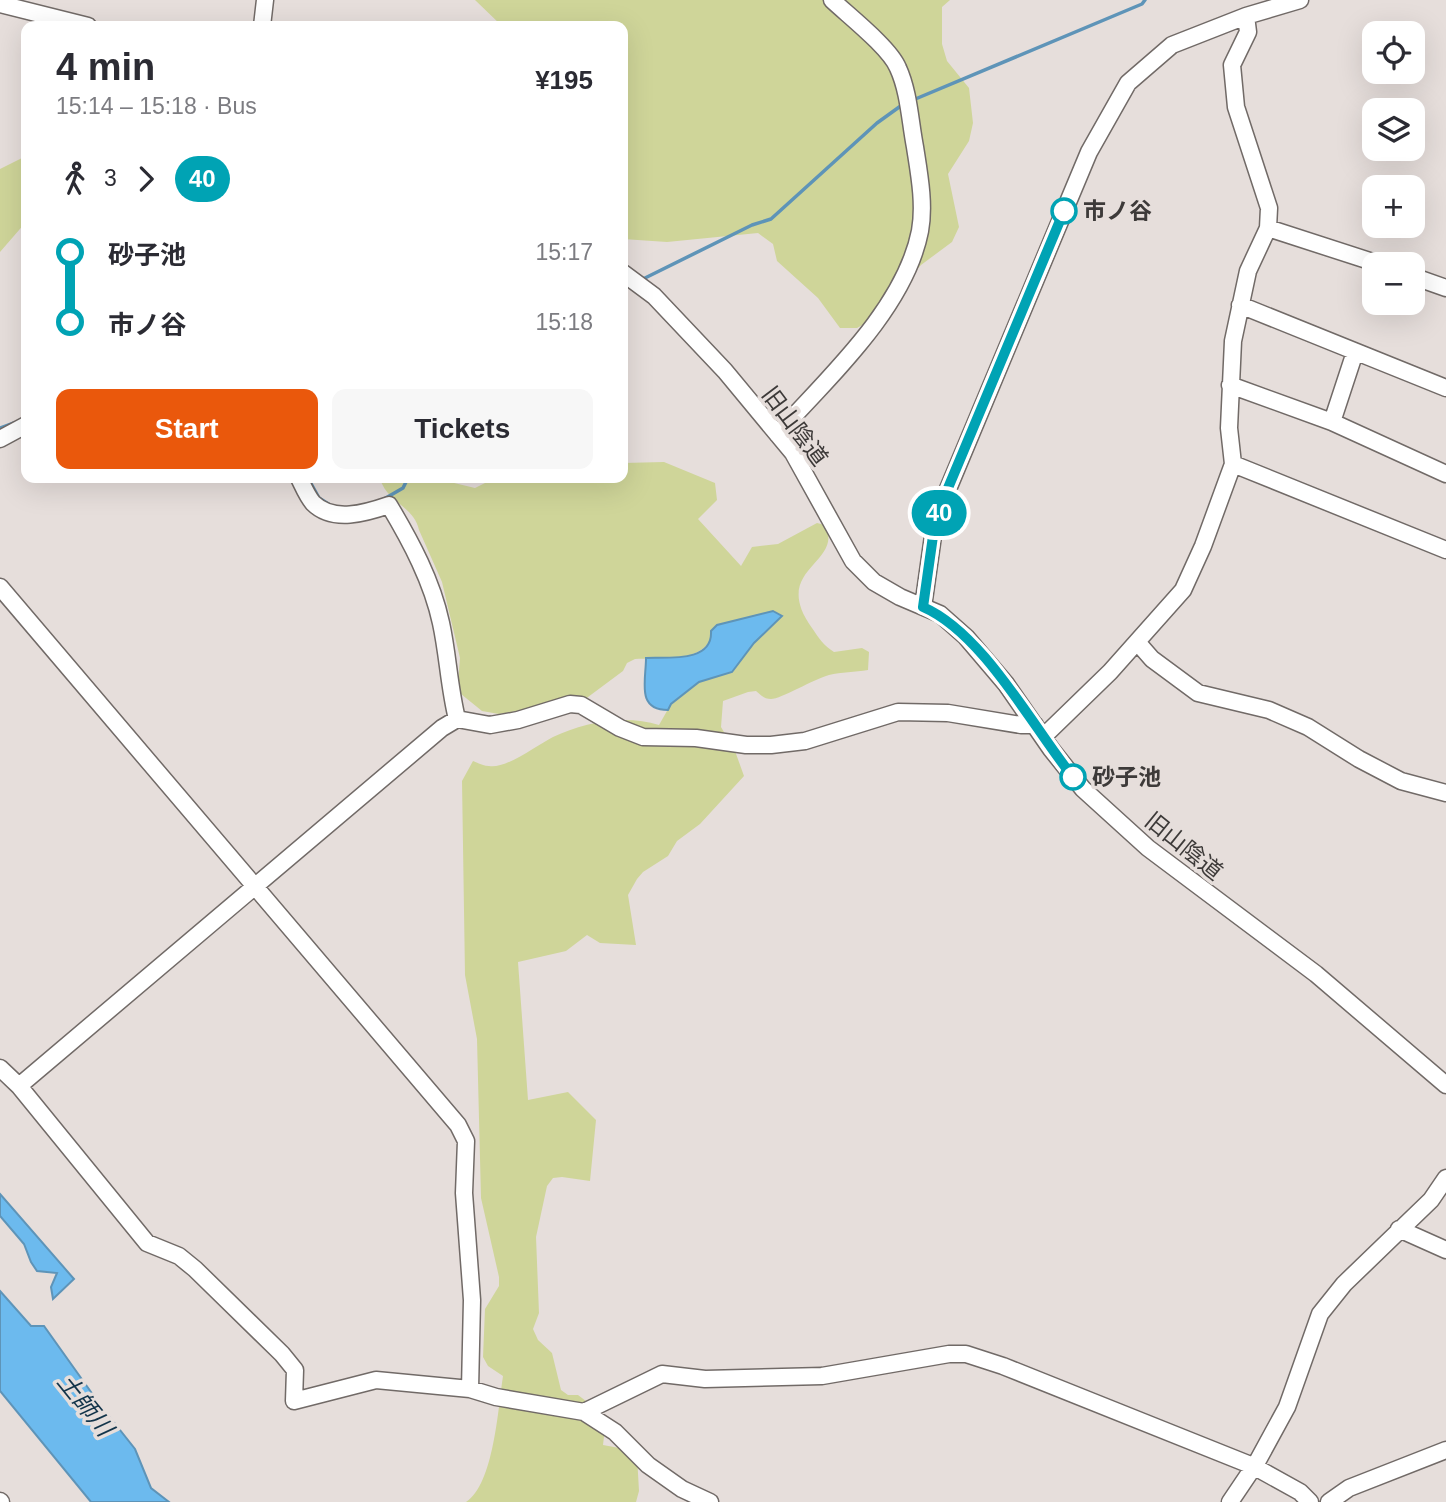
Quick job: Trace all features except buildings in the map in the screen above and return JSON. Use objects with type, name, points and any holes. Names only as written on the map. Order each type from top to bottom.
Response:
[{"type":"street","points":[[263,21],[265,0]]},
{"type":"street","points":[[777,434],[872,328],[896,292],[920,230],[919,179],[906,92],[898,66],[888,53],[831,0]]},
{"type":"street","points":[[923,607],[933,536],[943,500],[1007,343],[1096,141],[1128,83],[1172,46],[1246,16],[1300,0]]},
{"type":"street","points":[[0,4],[68,21]]},
{"type":"street","points":[[19,1086],[442,728],[457,719],[490,725],[518,720],[570,704],[581,705],[643,737],[696,738],[746,745],[771,745],[805,741],[898,712],[948,713],[1021,725],[1039,731],[1065,718],[1138,643],[1183,590],[1203,546],[1233,464],[1229,428],[1233,341],[1248,271],[1268,228],[1269,208],[1236,107],[1232,65],[1248,32],[1246,16]]},
{"type":"street","points":[[1268,228],[1362,258]]},
{"type":"street","name":"旧山陰道","points":[[628,277],[654,296],[725,371],[793,453],[853,561],[873,582],[940,614],[966,637],[1006,684],[1083,789],[1148,848],[1316,974],[1446,1085]]},
{"type":"street","points":[[1425,281],[1446,288]]},
{"type":"street","points":[[1240,305],[1446,388]]},
{"type":"street","points":[[1332,422],[1355,352]]},
{"type":"street","points":[[1230,385],[1332,422],[1446,474]]},
{"type":"street","points":[[0,439],[21,428]]},
{"type":"street","points":[[1233,464],[1446,550]]},
{"type":"street","points":[[302,483],[315,504],[331,514],[348,515],[389,505],[422,565],[441,622],[450,692],[457,719]]},
{"type":"street","points":[[0,587],[458,1125],[466,1141],[464,1193],[472,1300],[470,1389]]},
{"type":"street","points":[[1138,643],[1152,659],[1198,693],[1269,710],[1308,727],[1359,760],[1401,781],[1446,793]]},
{"type":"street","points":[[0,1068],[19,1086],[147,1242],[179,1256],[195,1269],[282,1354],[295,1370],[294,1401],[376,1380],[470,1389],[496,1397],[584,1412],[615,1432],[682,1489],[710,1502]]},
{"type":"street","points":[[1230,1502],[1287,1406],[1320,1314],[1345,1284],[1431,1200],[1446,1178]]},
{"type":"street","points":[[1399,1229],[1446,1250]]},
{"type":"street","points":[[584,1412],[662,1374],[705,1379],[822,1376],[949,1354],[966,1354],[1034,1378],[1252,1466],[1300,1492],[1310,1502]]},
{"type":"street","points":[[1329,1502],[1349,1488],[1446,1450]]},
{"type":"green space","points":[[475,0],[950,0],[942,7],[942,44],[947,61],[969,88],[973,123],[969,141],[948,174],[959,227],[952,242],[921,265],[873,319],[857,328],[840,328],[818,298],[777,261],[773,244],[758,233],[667,242],[628,239],[628,21],[497,21]]},
{"type":"green space","points":[[21,158],[21,228],[0,252],[0,169]]},
{"type":"green space","points":[[664,462],[715,483],[717,500],[698,519],[741,566],[752,547],[778,544],[817,523],[825,525],[828,538],[825,549],[802,579],[799,592],[801,608],[819,638],[834,652],[862,648],[869,652],[868,670],[829,675],[776,698],[766,698],[756,691],[723,701],[721,727],[735,751],[744,776],[700,824],[677,841],[668,856],[637,879],[628,895],[636,945],[600,943],[587,935],[566,951],[518,962],[528,1100],[568,1092],[596,1120],[590,1181],[553,1178],[547,1186],[536,1237],[539,1313],[533,1329],[538,1340],[552,1353],[561,1390],[568,1395],[578,1395],[599,1411],[605,1428],[603,1445],[630,1450],[637,1456],[639,1491],[636,1502],[466,1502],[475,1493],[489,1463],[503,1376],[488,1366],[483,1357],[485,1309],[499,1286],[499,1277],[481,1198],[477,1039],[465,975],[462,781],[473,761],[487,766],[504,764],[553,737],[578,727],[619,720],[659,725],[671,704],[699,682],[732,672],[754,643],[781,616],[711,640],[704,648],[686,656],[635,659],[584,700],[499,714],[482,711],[461,694],[458,684],[460,658],[442,582],[416,522],[382,483],[454,483],[475,488],[485,483],[628,483],[628,463]]},
{"type":"water","points":[[773,611],[782,616],[754,643],[732,672],[699,682],[671,704],[668,710],[658,709],[647,700],[646,658],[697,653],[705,649],[710,641],[711,631],[717,625]]},
{"type":"water","points":[[0,1194],[74,1279],[53,1299],[51,1287],[57,1273],[37,1271],[24,1244],[0,1216]]},
{"type":"water","name":"土師川","points":[[0,1291],[31,1326],[44,1326],[135,1449],[151,1488],[169,1502],[91,1502],[0,1391]]},
{"type":"waterway","points":[[913,100],[1142,4],[1145,0]]},
{"type":"waterway","points":[[641,280],[752,225],[771,219],[877,123],[902,105]]},
{"type":"waterway","points":[[0,428],[14,423]]},
{"type":"waterway","points":[[311,483],[319,498],[330,505]]},
{"type":"waterway","points":[[384,499],[403,488],[406,483]]},
{"type":"bus line","name":"40","points":[[1064,211],[943,500],[933,536],[923,607],[940,614],[966,637],[1006,684],[1073,777]]},
{"type":"place","name":"市ノ谷","points":[[1064,211]]},
{"type":"place","name":"砂子池","points":[[1073,777]]}]
